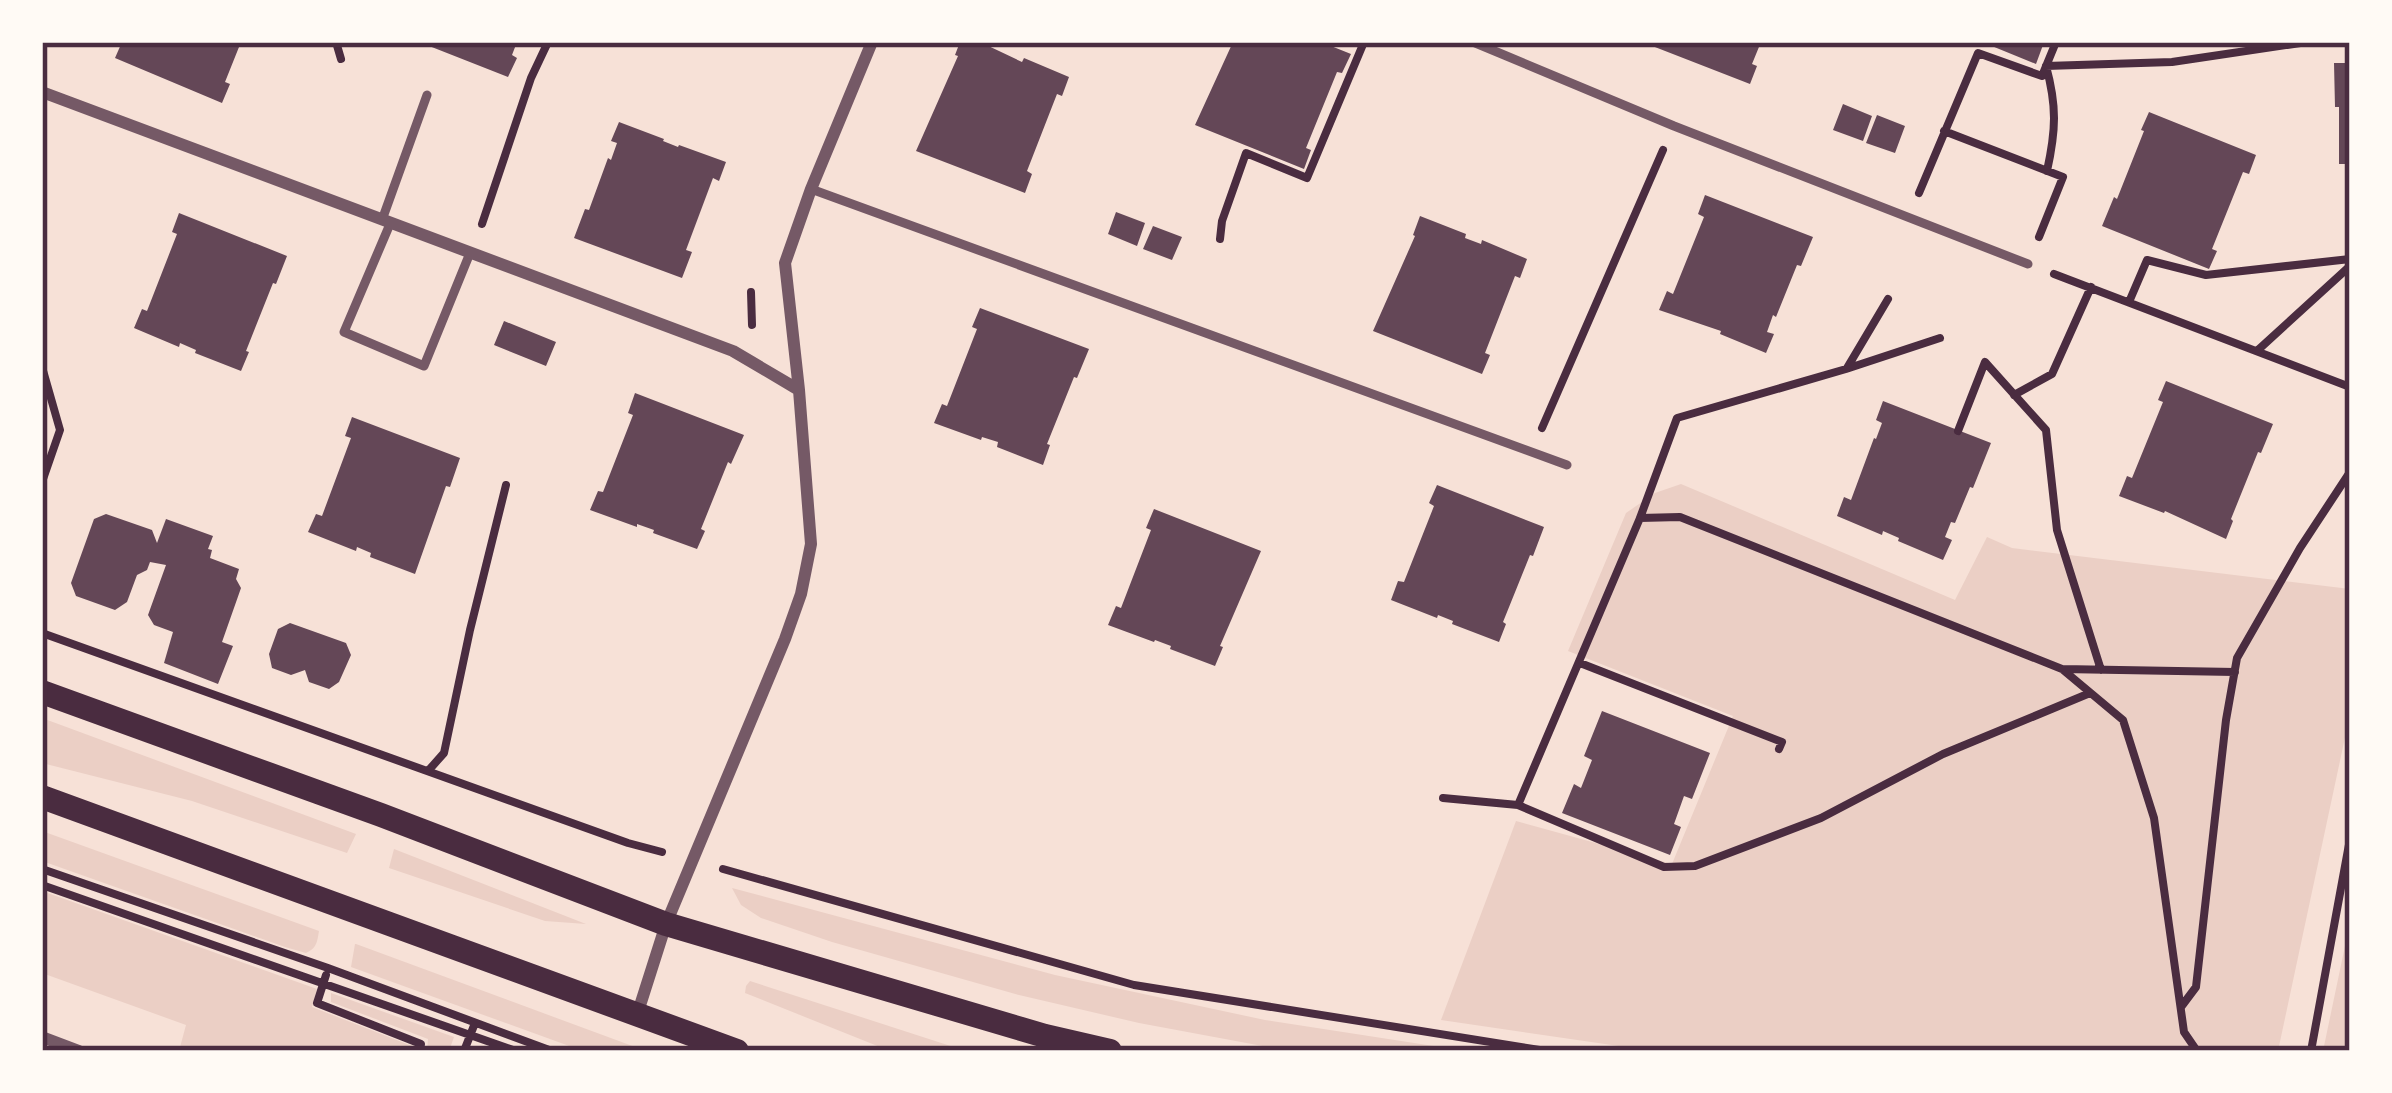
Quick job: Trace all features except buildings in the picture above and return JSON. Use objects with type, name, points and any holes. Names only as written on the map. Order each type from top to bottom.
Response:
[{"type":"main road","points":[[42,692],[666,924],[1110,1051]]},
{"type":"main road","points":[[42,796],[737,1051]]},
{"type":"street","points":[[636,1016],[666,924],[801,594],[811,544],[785,263],[872,42]]},
{"type":"street","points":[[42,92],[734,351],[800,390]]},
{"type":"street","points":[[42,1036],[79,1051]]},
{"type":"lane","points":[[1473,42],[2028,264]]},
{"type":"lane","points":[[427,95],[344,332],[424,366],[470,253]]},
{"type":"lane","points":[[812,190],[1567,465]]},
{"type":"path","points":[[336,42],[341,58]]},
{"type":"path","points":[[470,253],[548,42]]},
{"type":"path","points":[[1220,239],[1246,153],[1307,178],[1364,42]]},
{"type":"path","points":[[1909,217],[1978,53],[2042,76],[2056,42]]},
{"type":"path","points":[[2046,66],[2172,62],[2307,42]]},
{"type":"path","points":[[2046,66],[2056,102],[2047,171]]},
{"type":"path","points":[[1532,451],[1674,126]]},
{"type":"path","points":[[1945,131],[2063,177],[2028,264],[2350,387]]},
{"type":"path","points":[[2129,302],[2147,260],[2206,274],[2350,263]]},
{"type":"path","points":[[2258,351],[2350,263]]},
{"type":"path","points":[[2014,395],[2052,374],[2091,287]]},
{"type":"path","points":[[1846,369],[1888,298]]},
{"type":"path","points":[[1518,805],[1640,518],[1677,418],[1940,338]]},
{"type":"path","points":[[1958,431],[1985,362],[2045,430],[2057,530],[2101,670]]},
{"type":"path","points":[[42,367],[60,430],[42,482]]},
{"type":"path","points":[[2180,1007],[2196,987],[2237,658],[2350,472]]},
{"type":"path","points":[[428,771],[448,738],[506,485]]},
{"type":"path","points":[[1640,518],[1680,517],[2062,669],[2123,720],[2154,818],[2184,1032],[2198,1051]]},
{"type":"path","points":[[42,633],[628,843],[1135,985],[1546,1051]]},
{"type":"path","points":[[1580,663],[1782,742],[1779,749]]},
{"type":"path","points":[[2062,669],[2235,672]]},
{"type":"path","points":[[1443,798],[1518,805],[1664,867],[1694,866],[1821,818],[1942,754],[2090,693]]},
{"type":"path","points":[[2311,1051],[2350,839]]},
{"type":"path","points":[[42,868],[552,1051]]},
{"type":"path","points":[[42,885],[325,979],[516,1051]]},
{"type":"path","points":[[325,979],[317,1003],[421,1044],[420,1051]]},
{"type":"path","points":[[464,1051],[475,1023]]},
{"type":"shaded area","points":[[1681,484],[1955,600],[1987,537],[2012,548],[2350,589],[2350,714],[2278,1051],[1653,1051],[1441,1020],[1516,821],[1672,864],[1733,716],[1568,651],[1626,513],[1655,493]]},
{"type":"shaded area","points":[[42,718],[356,834],[347,853],[192,801],[42,763]]},
{"type":"shaded area","points":[[42,831],[319,931],[316,944],[306,953],[285,947],[42,861]]},
{"type":"shaded area","points":[[394,849],[586,924],[545,921],[389,868]]},
{"type":"shaded area","points":[[732,888],[1055,975],[1265,1020],[1466,1051],[1289,1051],[1139,1023],[832,942],[761,918],[741,905]]},
{"type":"shaded area","points":[[42,891],[317,989],[312,1007],[416,1051],[179,1051],[186,1025],[42,973]]},
{"type":"shaded area","points":[[2350,922],[2350,1051],[2323,1051]]},
{"type":"shaded area","points":[[355,944],[646,1051],[583,1051],[351,967]]},
{"type":"shaded area","points":[[750,981],[966,1051],[890,1051],[745,993]]},
{"type":"shaded area","points":[[331,993],[454,1037],[449,1051],[427,1051],[428,1039],[331,1002]]}]
